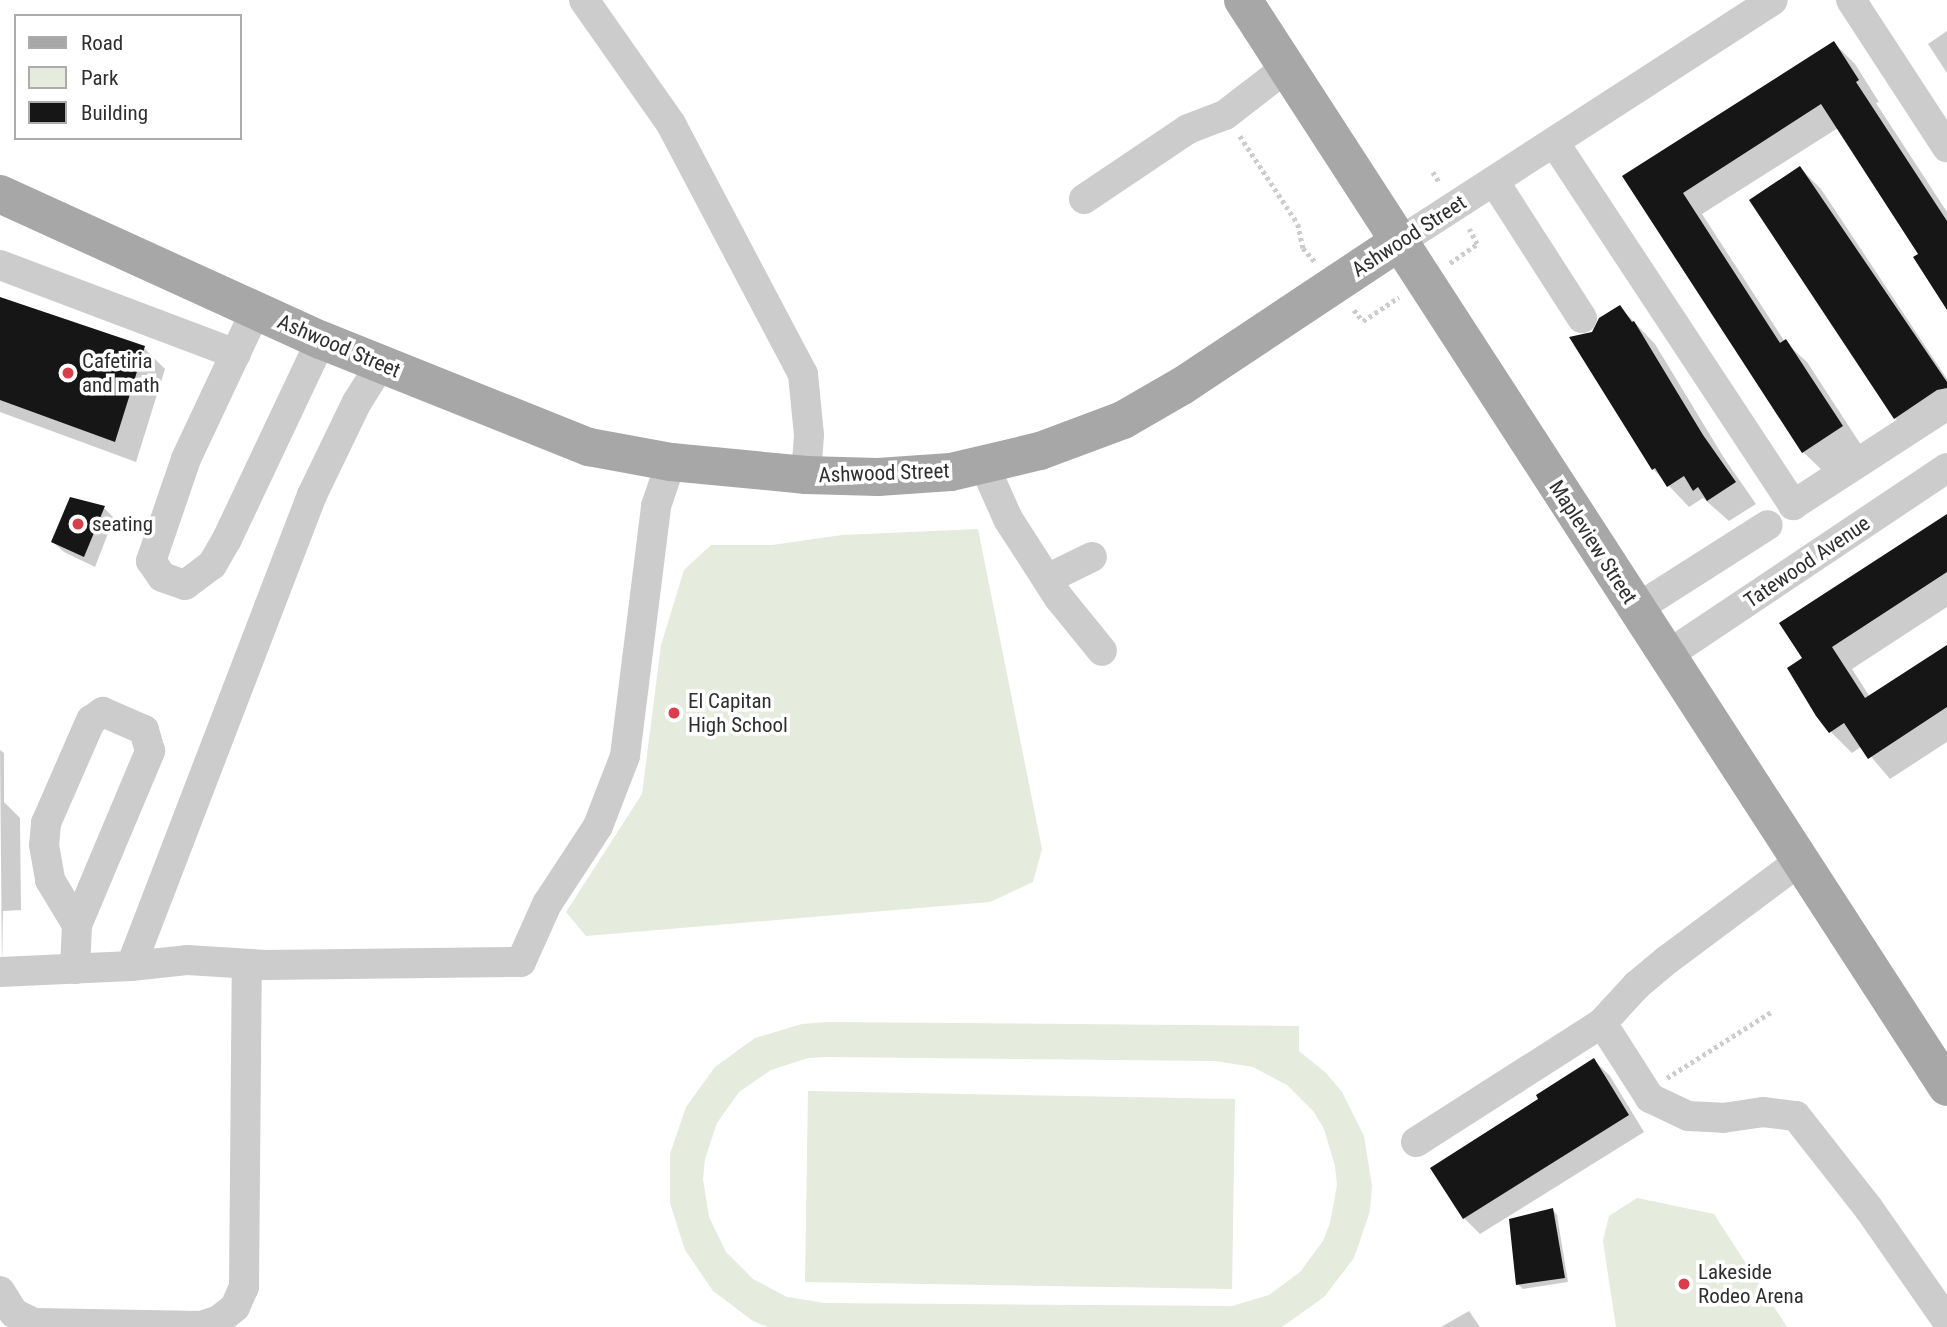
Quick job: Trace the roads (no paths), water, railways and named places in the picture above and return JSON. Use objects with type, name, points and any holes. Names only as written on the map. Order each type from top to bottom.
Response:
[{"type":"main road","name":"Mapleview Street","points":[[1243,0],[1946,1091]]},
{"type":"main road","name":"Ashwood Street","points":[[0,194],[321,340],[589,447],[671,463],[806,475],[878,477],[951,472],[1040,451],[1123,420],[1182,386],[1399,242]]},
{"type":"street","points":[[584,0],[671,124],[803,374],[809,435],[806,475]]},
{"type":"street","name":"Ashwood Street","points":[[1399,242],[1773,0]]},
{"type":"street","points":[[1852,0],[1947,147]]},
{"type":"street","points":[[1084,199],[1188,129],[1225,115],[1286,68]]},
{"type":"street","points":[[1554,142],[1793,505],[1947,405]]},
{"type":"street","points":[[1494,181],[1583,318]]},
{"type":"street","points":[[0,265],[236,354]]},
{"type":"street","points":[[256,310],[186,459],[151,561],[162,578],[185,585],[212,565],[227,539],[321,340]]},
{"type":"street","points":[[131,967],[312,495],[357,402],[381,364]]},
{"type":"street","points":[[0,972],[131,967],[187,960],[247,965],[521,962],[547,904],[598,826],[625,756],[654,519],[671,463]]},
{"type":"street","points":[[984,465],[1008,519],[1047,579],[1102,651]]},
{"type":"street","name":"Tatewood Avenue","points":[[1666,656],[1947,468]]},
{"type":"street","points":[[1636,609],[1768,524]]},
{"type":"street","points":[[1047,579],[1093,556]]},
{"type":"street","points":[[75,969],[77,925],[150,751],[144,730],[103,712],[91,720],[46,823],[44,845],[47,871],[77,925]]},
{"type":"street","points":[[1416,1142],[1602,1023],[1637,985],[1667,960],[1800,861]]},
{"type":"street","points":[[0,1291],[14,1313],[34,1323],[201,1326],[219,1320],[235,1307],[244,1287],[247,965]]},
{"type":"street","points":[[1602,1023],[1650,1098],[1688,1116],[1723,1118],[1763,1112],[1796,1116],[1869,1209],[1947,1321]]},
{"type":"place","name":"Cafetiria and math","points":[[68,373]]},
{"type":"place","name":"seating","points":[[78,524]]},
{"type":"place","name":"El Capitan High School","points":[[674,713]]},
{"type":"place","name":"Lakeside Rodeo Arena","points":[[1684,1284]]}]
